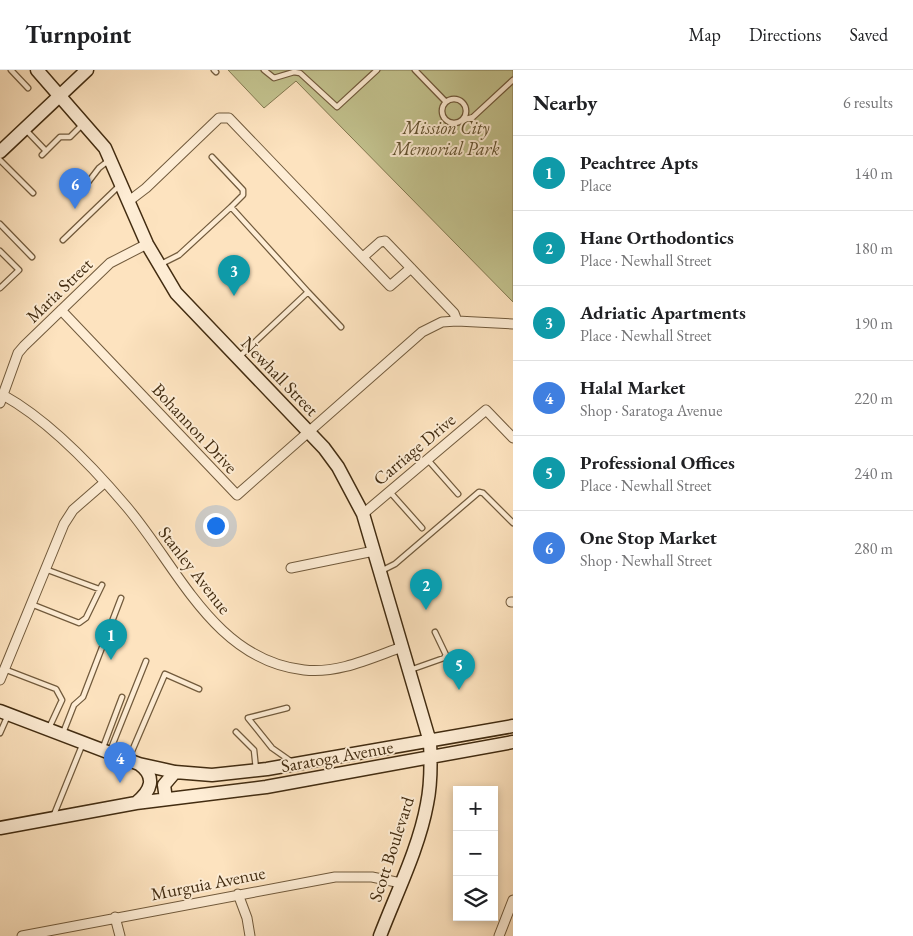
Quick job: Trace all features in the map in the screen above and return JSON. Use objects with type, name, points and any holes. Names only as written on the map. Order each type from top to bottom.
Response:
[{"type":"main road","name":"Newhall Street","points":[[37,70],[95,135],[111,159],[147,244],[176,293],[308,431],[338,467],[363,514],[430,742]]},
{"type":"main road","points":[[0,152],[87,70]]},
{"type":"main road","name":"Saratoga Avenue","points":[[4,712],[134,762],[175,772],[212,775],[295,765],[513,726]]},
{"type":"main road","name":"Scott Boulevard","points":[[380,936],[401,883],[427,803],[430,742]]},
{"type":"main road","name":"Saratoga Avenue","points":[[0,828],[136,803],[266,787],[513,742]]},
{"type":"main road","points":[[134,762],[146,769],[150,778],[150,787],[136,803]]},
{"type":"main road","points":[[166,799],[164,785],[175,772]]},
{"type":"street","points":[[128,201],[146,188],[219,118],[229,118],[390,286],[411,268]]},
{"type":"street","points":[[363,257],[380,242],[385,241],[454,313],[456,321]]},
{"type":"street","name":"Maria Street","points":[[2,399],[18,353],[110,263],[147,244]]},
{"type":"street","name":"Bohannon Drive","points":[[61,310],[237,495],[422,332],[442,322],[513,324]]},
{"type":"street","name":"Stanley Avenue","points":[[2,399],[23,406],[81,458],[126,506],[208,616],[228,638],[254,656],[276,664],[304,670],[332,669],[353,665],[402,647]]},
{"type":"street","name":"Carriage Drive","points":[[363,514],[486,410],[513,438]]},
{"type":"street","points":[[0,680],[64,524],[73,510],[104,483]]},
{"type":"street","points":[[291,568],[374,550]]},
{"type":"street","name":"Murguia Avenue","points":[[22,936],[335,877],[362,876],[401,883]]},
{"type":"street","points":[[238,894],[247,918],[250,936]]},
{"type":"street","points":[[499,936],[513,900]]},
{"type":"street","points":[[115,917],[120,936]]},
{"type":"lane","points":[[264,70],[274,78],[294,72],[300,73],[336,107],[377,70]]},
{"type":"lane","points":[[415,70],[446,102]]},
{"type":"lane","points":[[15,71],[28,88]]},
{"type":"lane","points":[[463,120],[467,111],[463,102],[455,98],[446,102],[442,110],[446,119],[454,123],[473,117],[513,80]]},
{"type":"lane","points":[[42,155],[60,137],[70,137],[84,123]]},
{"type":"lane","points":[[23,130],[46,151]]},
{"type":"lane","points":[[159,265],[179,255],[243,195],[243,190],[212,157]]},
{"type":"lane","points":[[86,185],[99,168],[111,159]]},
{"type":"lane","points":[[0,160],[33,193]]},
{"type":"lane","points":[[63,240],[121,183]]},
{"type":"lane","points":[[231,207],[341,327]]},
{"type":"lane","points":[[0,224],[32,257]]},
{"type":"lane","points":[[0,251],[19,270],[0,288]]},
{"type":"lane","points":[[238,358],[308,292]]},
{"type":"lane","points":[[428,459],[458,494]]},
{"type":"lane","points":[[389,491],[422,528]]},
{"type":"lane","points":[[380,572],[394,564],[479,492],[484,493],[513,523]]},
{"type":"lane","points":[[31,604],[79,623],[86,618],[100,587],[45,569]]},
{"type":"lane","points":[[63,734],[74,705],[83,697],[120,598]]},
{"type":"lane","points":[[409,671],[438,661],[446,655],[435,632]]},
{"type":"lane","points":[[106,751],[146,661]]},
{"type":"lane","points":[[4,669],[56,689],[62,700],[48,729]]},
{"type":"lane","points":[[134,762],[165,674],[199,689]]},
{"type":"lane","points":[[106,751],[122,697]]},
{"type":"lane","points":[[287,708],[248,718],[272,748],[295,765]]},
{"type":"lane","points":[[0,733],[4,712]]},
{"type":"lane","points":[[236,732],[254,750],[256,770]]},
{"type":"lane","points":[[53,818],[83,742]]},
{"type":"green space","name":"Mission City Memorial Park","points":[[228,70],[513,70],[513,302],[296,81],[264,108]]},
{"type":"place","name":"One Stop Market","points":[[75,209]]},
{"type":"place","name":"Adriatic Apartments","points":[[234,296]]},
{"type":"place","name":"Hane Orthodontics","points":[[426,610]]},
{"type":"place","name":"Peachtree Apts","points":[[111,660]]},
{"type":"place","name":"Professional Offices","points":[[459,690]]},
{"type":"place","name":"Halal Market","points":[[120,783]]}]
